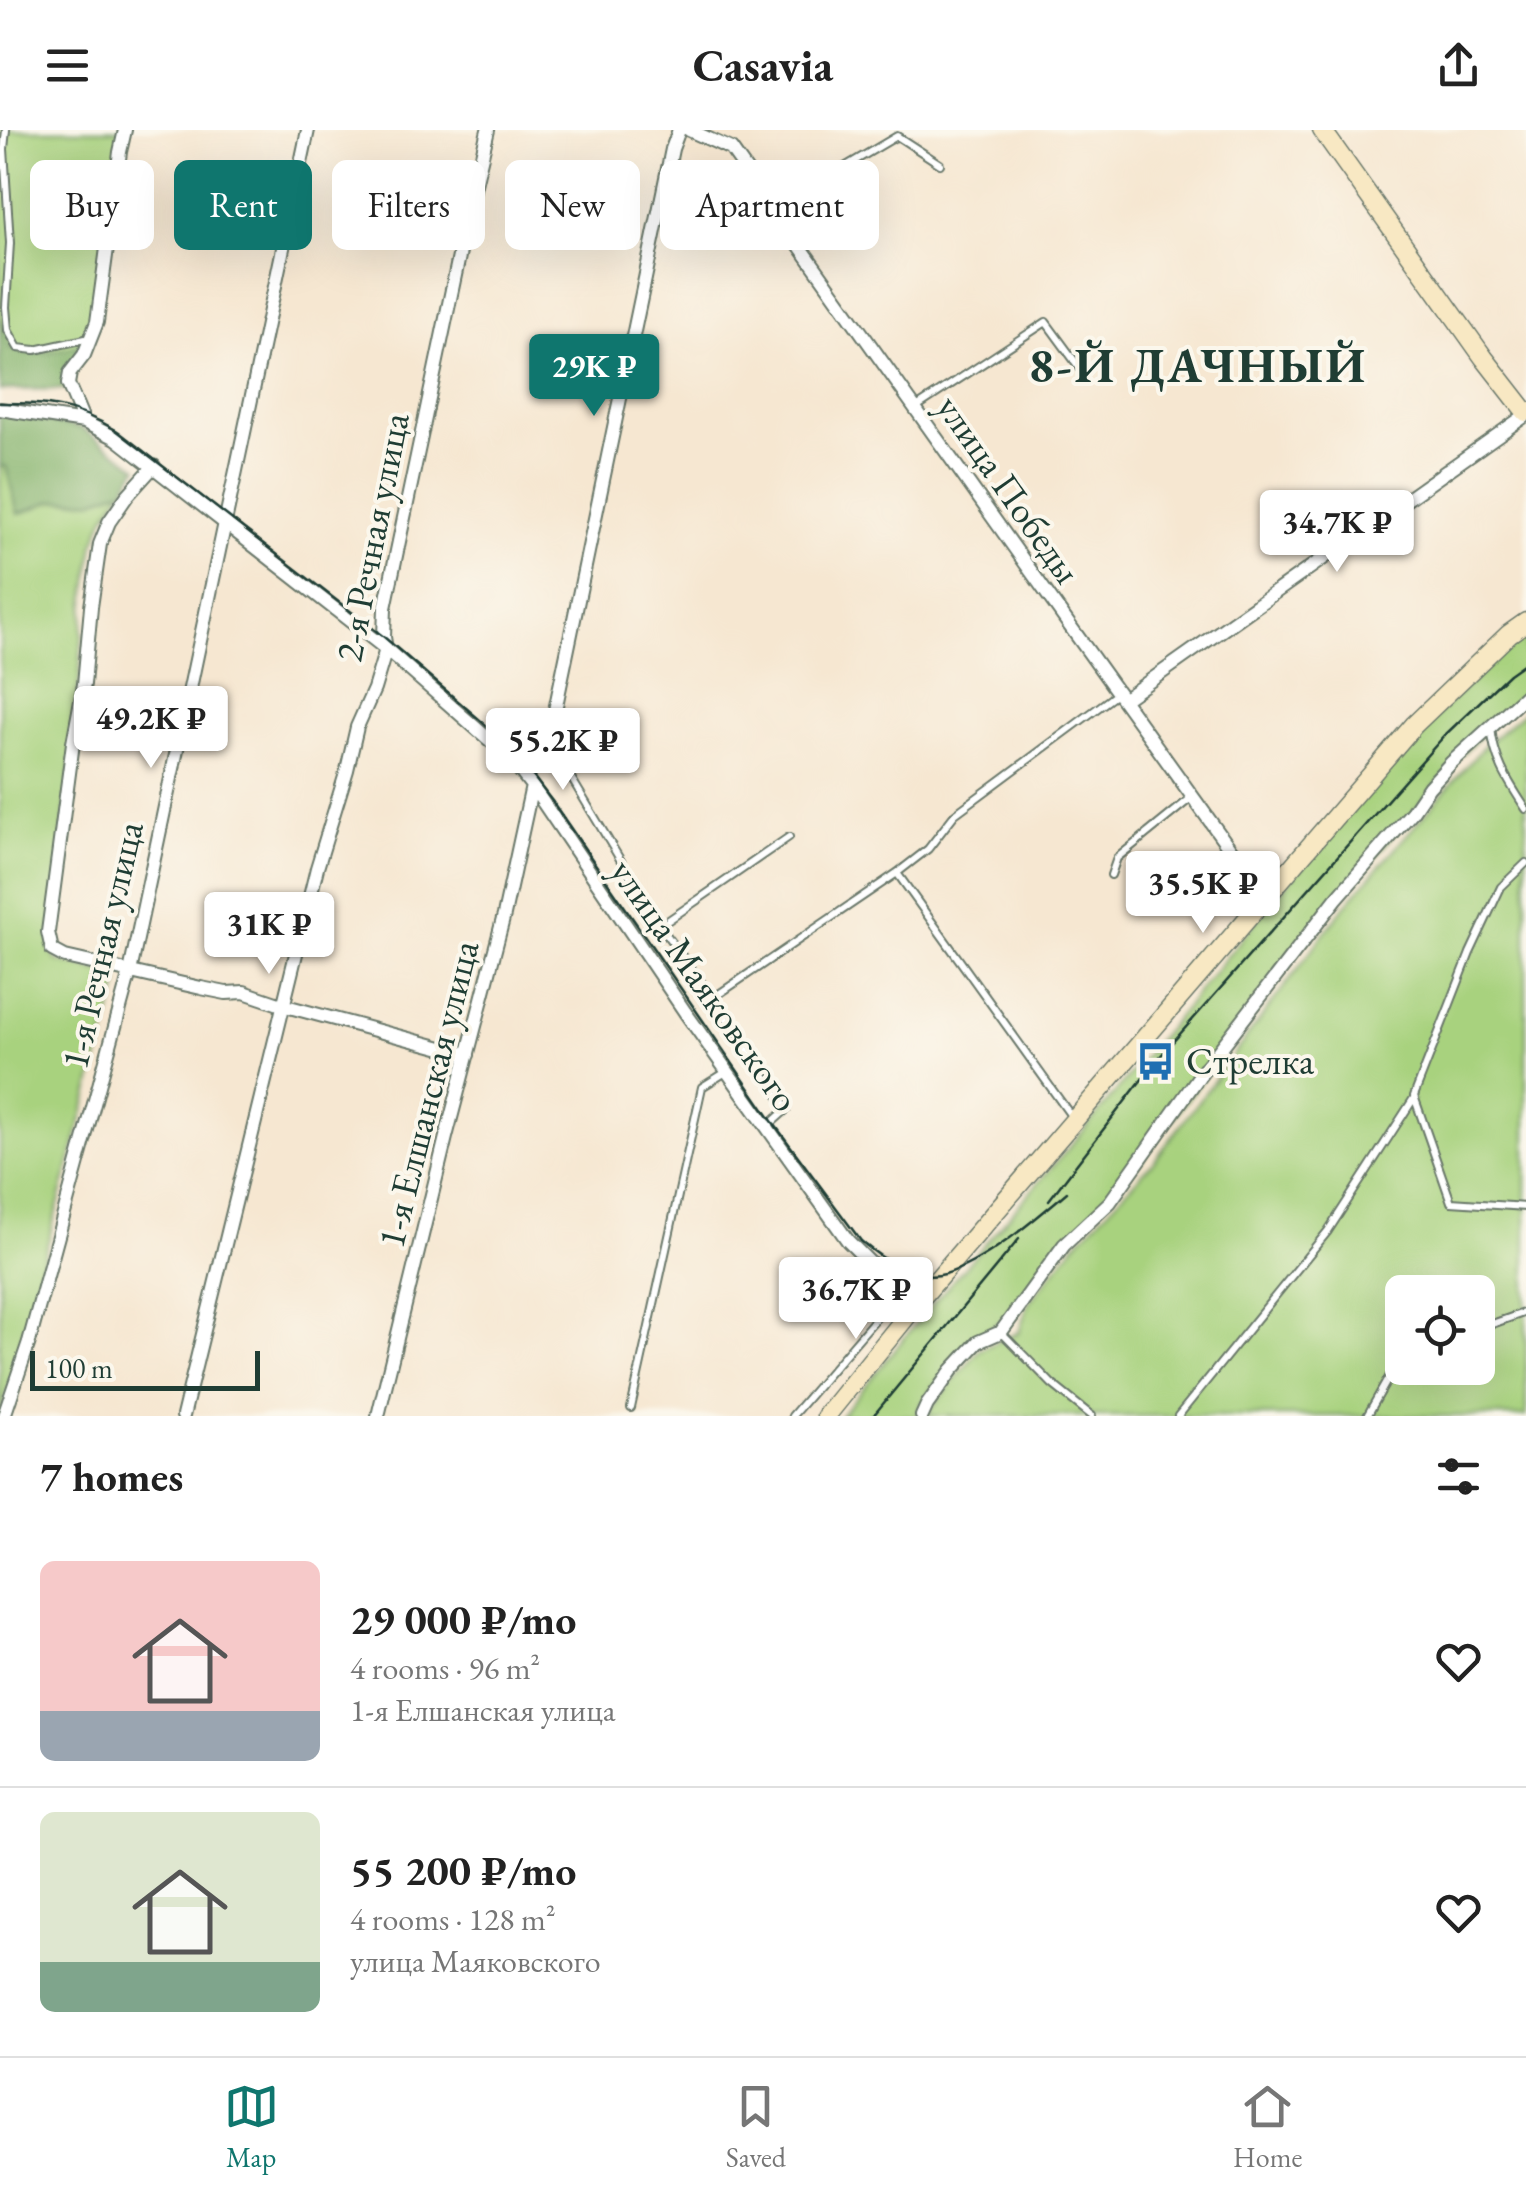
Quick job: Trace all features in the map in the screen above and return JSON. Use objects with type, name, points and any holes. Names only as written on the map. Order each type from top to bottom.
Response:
[{"type":"main road","points":[[1322,130],[1526,414]]},
{"type":"main road","points":[[826,1416],[923,1296],[1414,725],[1526,622]]},
{"type":"street","points":[[84,422],[68,384],[97,322],[125,130]]},
{"type":"street","name":"1-я Речная улица","points":[[4,1416],[34,1325],[130,972],[308,130]]},
{"type":"street","name":"2-я Речная улица","points":[[183,1416],[316,868],[357,727],[386,648],[385,608],[488,130]]},
{"type":"street","points":[[554,720],[672,148],[679,130]]},
{"type":"street","name":"улица Победы","points":[[689,130],[731,148],[739,160]]},
{"type":"street","name":"улица Победы","points":[[803,250],[1266,899]]},
{"type":"street","name":"улица Маяковского","points":[[0,409],[84,422],[116,438],[386,648],[510,758],[848,1241],[889,1282],[923,1296]]},
{"type":"street","points":[[1121,697],[1526,414]]},
{"type":"street","points":[[154,466],[127,496],[100,544],[48,932],[52,950],[65,957],[130,972],[226,993],[244,992],[468,1055]]},
{"type":"street","points":[[922,1416],[926,1405],[965,1356],[978,1342],[1001,1332],[1064,1245],[1110,1202],[1197,1079],[1336,900],[1451,762],[1526,695]]},
{"type":"street","name":"1-я Елшанская улица","points":[[378,1416],[504,915],[532,786]]},
{"type":"lane","points":[[6,130],[8,330],[18,348],[35,350],[92,338]]},
{"type":"lane","points":[[856,160],[897,136],[940,164]]},
{"type":"lane","points":[[915,408],[1046,322],[1082,371]]},
{"type":"lane","points":[[713,998],[897,873],[928,849],[955,814],[1121,697]]},
{"type":"lane","points":[[554,720],[561,761],[660,926],[787,1109],[767,1127]]},
{"type":"lane","points":[[1491,726],[1493,749],[1526,809]]},
{"type":"lane","points":[[1111,876],[1117,858],[1193,797]]},
{"type":"lane","points":[[660,926],[789,838]]},
{"type":"lane","points":[[1178,1416],[1328,1231],[1414,1096],[1501,887],[1526,863]]},
{"type":"lane","points":[[897,873],[1074,1121]]},
{"type":"lane","points":[[631,1408],[702,1087],[728,1071]]},
{"type":"lane","points":[[1414,1096],[1452,1202],[1526,1207]]},
{"type":"lane","points":[[792,1416],[902,1287]]},
{"type":"lane","points":[[1495,1323],[1526,1312]]},
{"type":"lane","points":[[1001,1332],[1052,1384],[1092,1416]]},
{"type":"lane","points":[[1367,1416],[1385,1384]]},
{"type":"green space","points":[[0,130],[121,130],[117,160],[30,160],[30,250],[104,250],[93,322],[85,345],[39,353],[10,349],[0,314]]},
{"type":"green space","points":[[0,314],[10,349],[39,353],[85,345],[65,389],[0,390]]},
{"type":"green space","points":[[0,415],[81,428],[138,467],[124,489],[94,500],[52,501],[18,514],[6,466],[0,467]]},
{"type":"green space","points":[[6,465],[19,514],[52,501],[94,500],[124,489],[105,516],[94,544],[50,950],[57,961],[116,975],[119,984],[0,1416],[0,467]]},
{"type":"green space","points":[[1526,631],[1526,693],[1461,755],[1305,941],[1144,1158],[999,1322],[966,1345],[916,1416],[840,1416],[1421,729]]},
{"type":"green space","points":[[1526,711],[1526,1416],[929,1416],[979,1350],[1019,1332],[1028,1304],[1071,1249],[1154,1161],[1344,907],[1486,744]]},
{"type":"tram line","points":[[0,403],[60,407],[116,430],[384,637],[509,745],[552,801],[772,1121],[861,1241],[879,1255],[911,1272],[945,1274],[993,1250],[1067,1192]]},
{"type":"tram line","points":[[1049,1200],[1156,1061],[1445,735],[1526,662]]},
{"type":"tram line","points":[[873,1416],[1019,1239]]},
{"type":"place","name":"Стрелка","points":[[1156,1061]]},
{"type":"district","name":"8-Й ДАЧНЫЙ","points":[[1198,365]]}]
